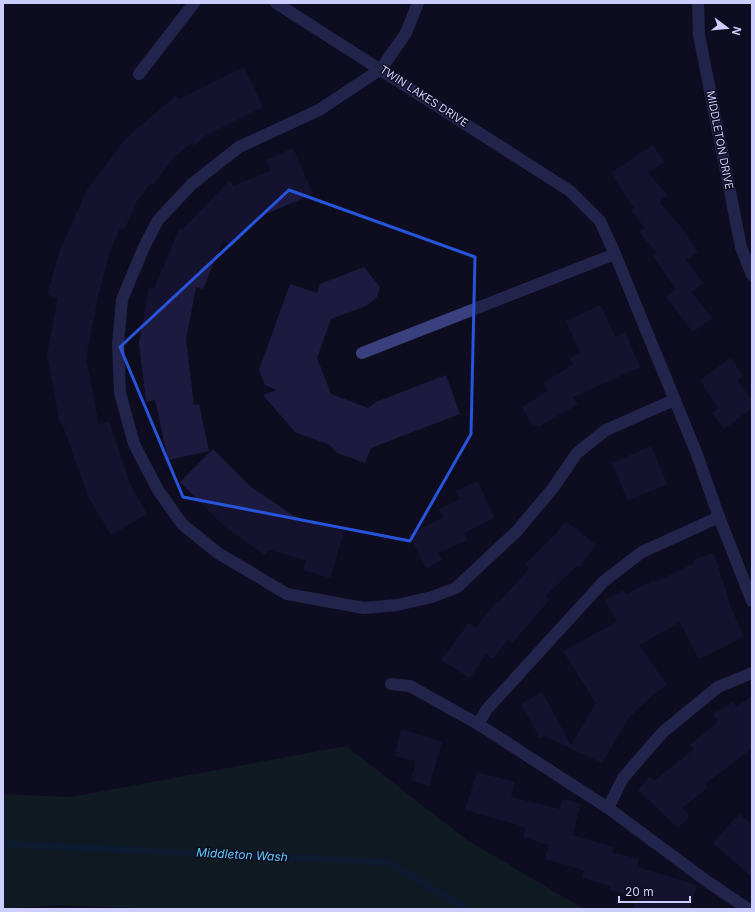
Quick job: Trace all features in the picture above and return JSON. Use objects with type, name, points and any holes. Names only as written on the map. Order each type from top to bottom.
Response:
[{"type":"street","points":[[139,74],[194,3]]},
{"type":"street","name":"TWIN LAKES DRIVE","points":[[276,3],[570,191],[600,221],[696,452],[719,517],[752,601]]},
{"type":"street","points":[[418,3],[406,33],[381,69],[319,110],[239,147],[192,184],[158,220],[143,249],[122,300],[118,344],[120,393],[134,444],[158,490],[182,524],[218,553],[287,594],[364,608],[397,605],[432,597],[456,588],[517,531],[553,488],[577,453],[606,430],[674,400]]},
{"type":"street","name":"MIDDLETON DRIVE","points":[[698,3],[699,35],[741,247],[752,275]]},
{"type":"street","points":[[362,353],[615,254]]},
{"type":"street","points":[[478,724],[487,709],[604,581],[642,552],[719,517]]},
{"type":"street","points":[[608,808],[623,778],[663,732],[718,688],[752,673]]},
{"type":"street","points":[[391,684],[410,686],[478,724],[608,808],[708,882],[748,909]]},
{"type":"highlighted area","points":[[289,190],[475,257],[471,434],[410,541],[183,497],[120,347]]},
{"type":"green space","points":[[346,746],[467,840],[584,909],[163,909],[58,905],[3,909],[3,794],[71,797]]},
{"type":"building","points":[[244,67],[263,107],[205,136],[194,146],[192,143],[174,157],[153,185],[150,184],[137,201],[124,230],[120,228],[111,248],[98,296],[86,358],[99,425],[109,421],[130,484],[147,514],[111,535],[88,496],[62,423],[60,423],[47,355],[58,298],[47,295],[60,250],[87,190],[127,137],[176,96],[179,99]]},
{"type":"building","points":[[653,145],[664,162],[648,172],[667,195],[659,202],[681,227],[698,252],[686,260],[703,283],[691,292],[712,318],[693,332],[666,297],[676,289],[653,256],[657,253],[639,232],[645,228],[631,210],[634,208],[611,173]]},
{"type":"building","points":[[293,148],[313,194],[261,216],[231,247],[223,240],[203,289],[196,287],[186,340],[194,405],[199,404],[209,451],[168,460],[155,400],[146,402],[139,343],[149,288],[154,289],[179,229],[182,230],[229,181],[234,186],[271,170],[266,160]]},
{"type":"building","points":[[364,267],[380,287],[377,297],[366,306],[331,319],[317,358],[331,394],[368,408],[376,402],[446,375],[460,414],[371,448],[365,463],[337,453],[330,445],[295,432],[263,395],[277,390],[265,385],[259,370],[290,284],[317,293],[320,284]]},
{"type":"building","points":[[601,305],[615,337],[625,332],[640,367],[573,397],[578,404],[538,427],[536,424],[533,426],[522,407],[548,391],[543,383],[573,365],[570,358],[580,353],[566,321]]},
{"type":"building","points":[[731,358],[743,376],[737,380],[752,400],[752,408],[724,429],[712,413],[718,408],[700,380]]},
{"type":"building","points":[[651,446],[667,484],[628,501],[612,463]]},
{"type":"building","points":[[213,449],[251,487],[294,516],[344,531],[330,578],[303,570],[306,560],[269,550],[265,555],[225,527],[180,482]]},
{"type":"building","points":[[478,481],[494,518],[464,533],[467,540],[438,553],[442,560],[426,568],[409,535],[443,517],[439,509],[460,499],[456,491]]},
{"type":"building","points":[[566,521],[596,545],[579,567],[577,566],[545,596],[549,600],[512,643],[508,639],[493,659],[486,654],[470,678],[441,660],[469,623],[475,628],[497,602],[498,603],[529,569],[525,564],[554,536]]},
{"type":"building","points":[[714,553],[731,608],[744,637],[699,659],[680,622],[639,645],[667,685],[655,693],[629,717],[602,763],[544,736],[540,738],[521,704],[542,692],[571,745],[596,703],[563,651],[617,622],[605,600],[624,590],[626,594],[654,580],[655,582],[695,563],[694,560]]},
{"type":"building","points":[[752,696],[752,748],[705,784],[707,788],[682,808],[690,816],[678,828],[638,790],[650,777],[654,781],[694,749],[690,745],[718,722],[713,714],[733,702],[736,707]]},
{"type":"building","points":[[401,729],[442,742],[429,786],[411,780],[416,761],[395,756]]},
{"type":"building","points":[[477,772],[515,782],[511,797],[560,809],[563,799],[581,804],[572,835],[613,847],[612,852],[639,859],[637,867],[697,885],[690,909],[633,909],[636,897],[610,890],[611,886],[582,878],[584,870],[545,859],[549,845],[523,837],[526,827],[465,810]]},
{"type":"building","points":[[739,814],[752,825],[752,877],[713,843]]},
{"type":"waterway","name":"Middleton Wash","points":[[3,844],[388,862],[467,909]]}]
